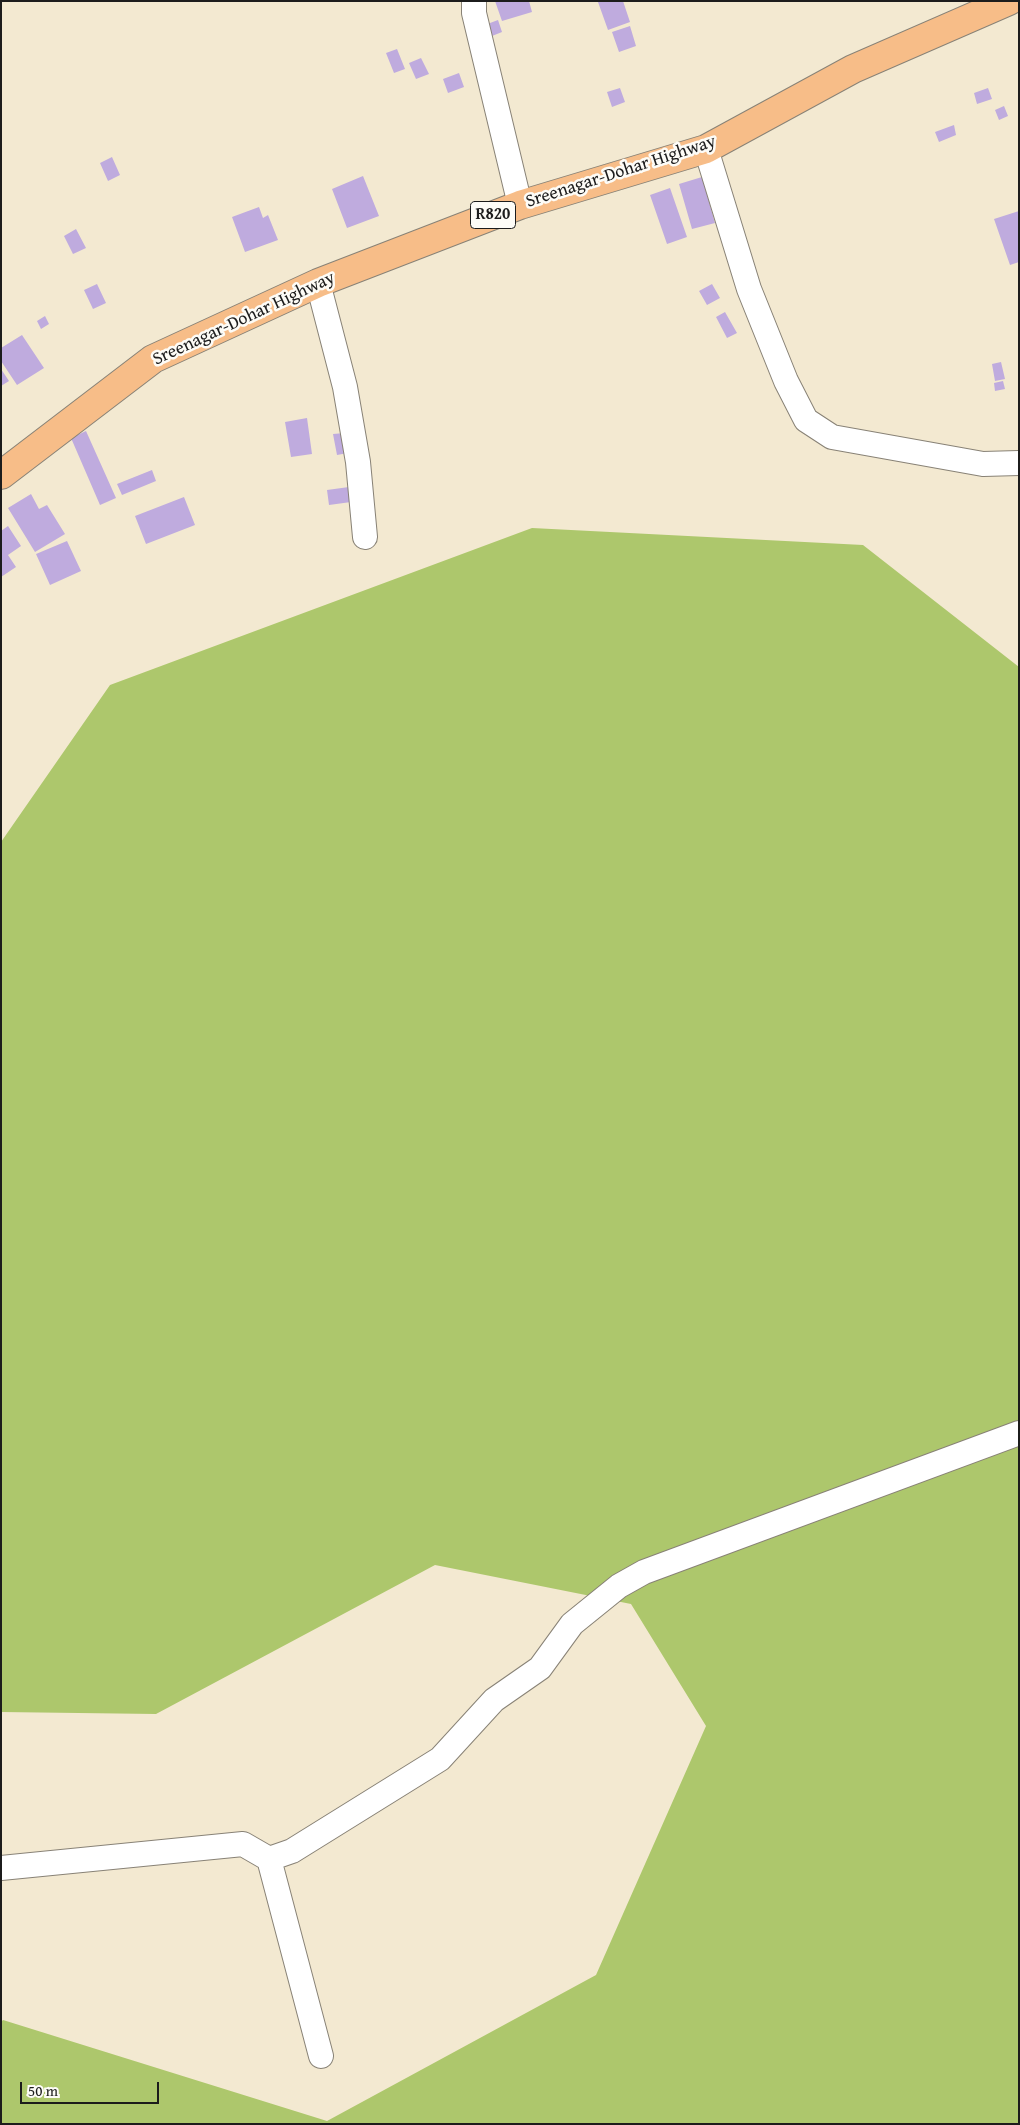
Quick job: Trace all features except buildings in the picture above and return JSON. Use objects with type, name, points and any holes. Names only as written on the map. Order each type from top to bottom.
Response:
[{"type":"main road","name":"Sreenagar-Dohar Highway","points":[[4,476],[153,359],[318,283],[520,205],[706,149],[853,69],[1009,1]]},
{"type":"street","points":[[474,1],[474,13],[520,205]]},
{"type":"street","points":[[706,149],[749,289],[786,381],[806,420],[832,437],[983,464],[1019,463]]},
{"type":"street","points":[[318,283],[345,387],[358,462],[365,537]]},
{"type":"street","points":[[1,1868],[243,1844],[269,1858],[292,1851],[440,1759],[494,1700],[540,1668],[572,1624],[619,1586],[644,1572],[1019,1433]]},
{"type":"street","points":[[269,1858],[321,2056]]},
{"type":"green space","points":[[532,528],[863,545],[1019,667],[1019,2124],[1,2124],[1,2022],[3,2020],[327,2121],[596,1975],[706,1726],[631,1604],[435,1565],[156,1714],[1,1712],[1,842],[110,685]]}]
